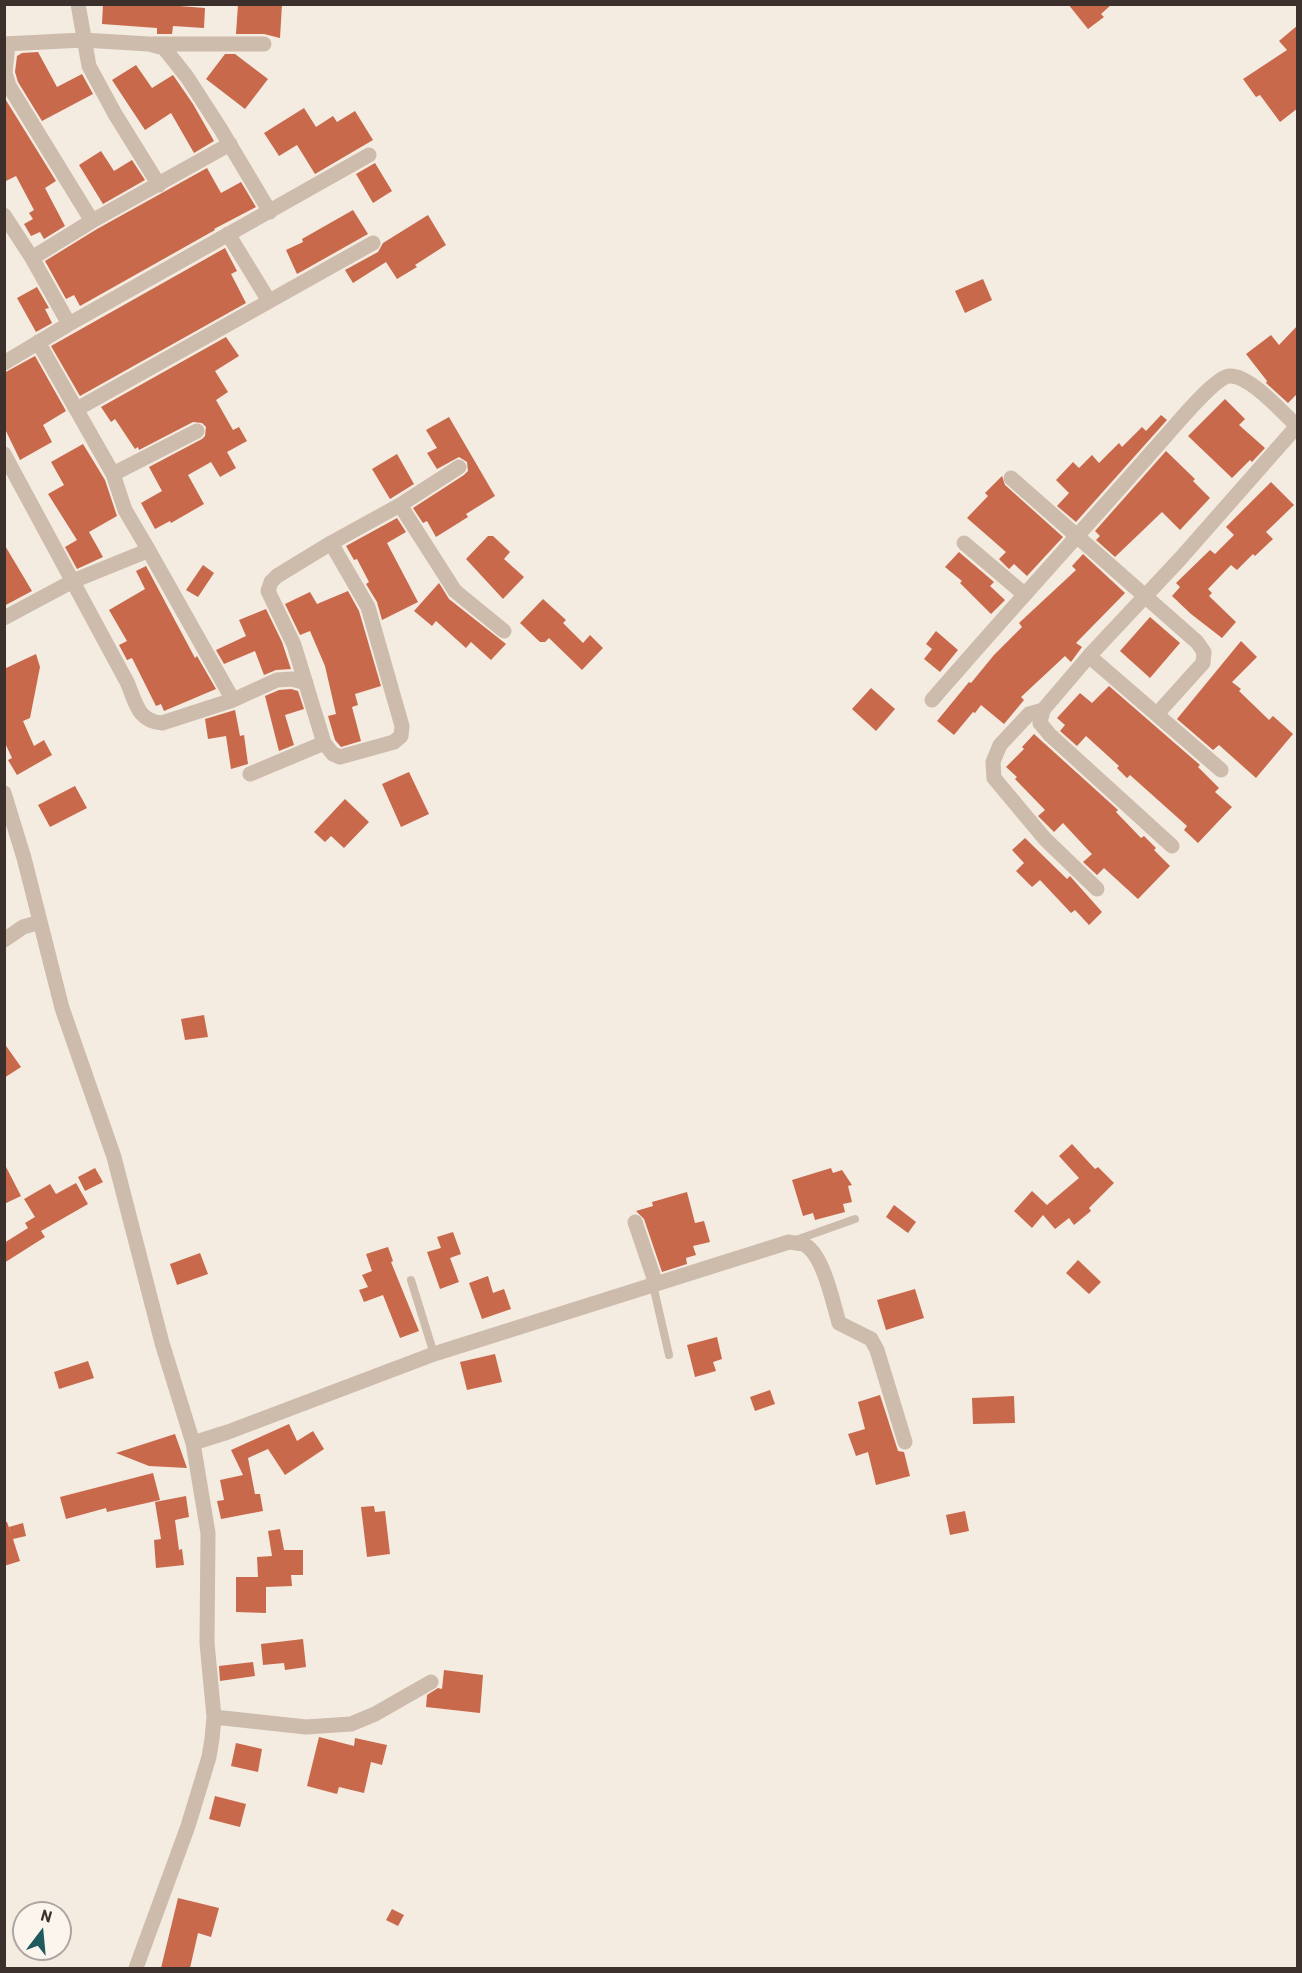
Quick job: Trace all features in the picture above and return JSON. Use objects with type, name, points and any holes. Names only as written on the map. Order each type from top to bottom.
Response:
[{"type":"street","points":[[78,4],[89,66],[115,114],[159,185]]},
{"type":"street","points":[[92,221],[51,150],[9,86],[5,74],[6,44],[83,40],[149,44],[264,44]]},
{"type":"street","points":[[149,44],[164,48],[173,59],[230,144],[270,213]]},
{"type":"street","points":[[32,258],[92,221],[230,144]]},
{"type":"street","points":[[4,363],[369,155]]},
{"type":"street","points":[[4,215],[32,258],[69,324]]},
{"type":"street","points":[[228,234],[269,301]]},
{"type":"street","points":[[77,409],[373,243]]},
{"type":"street","points":[[38,342],[113,474],[125,510],[233,700]]},
{"type":"street","points":[[932,700],[1187,412],[1217,382],[1227,376],[1240,377],[1297,426],[1224,511],[1089,656],[1043,710],[1040,723],[1050,735],[1172,846]]},
{"type":"street","points":[[113,474],[197,431]]},
{"type":"street","points":[[4,454],[128,682],[141,715],[151,722],[162,723],[233,700],[277,680],[292,679],[306,683]]},
{"type":"street","points":[[331,543],[368,607],[402,726],[400,735],[394,742],[340,757],[333,754],[324,743],[294,645],[268,591],[270,585],[277,576],[331,543],[400,505],[459,467]]},
{"type":"street","points":[[1011,478],[1197,642],[1204,652],[1203,663],[1157,714]]},
{"type":"street","points":[[400,505],[455,591],[504,631]]},
{"type":"street","points":[[964,543],[1024,594]]},
{"type":"street","points":[[4,618],[73,581],[142,553],[145,544]]},
{"type":"street","points":[[1089,656],[1221,770]]},
{"type":"street","points":[[1043,710],[1029,714],[1000,746],[993,762],[994,778],[1045,838],[1097,889]]},
{"type":"street","points":[[250,774],[324,743]]},
{"type":"street","points":[[4,794],[24,858],[62,1008],[114,1157],[162,1343],[192,1443],[208,1533],[207,1643],[214,1717],[209,1757],[173,1869],[136,1968]]},
{"type":"street","points":[[4,940],[23,927],[40,922]]},
{"type":"street","points":[[635,1222],[654,1284]]},
{"type":"street","points":[[192,1443],[228,1432],[434,1354],[789,1242],[802,1244],[813,1251],[826,1280],[839,1323],[871,1339],[877,1350],[905,1442]]},
{"type":"street","points":[[214,1717],[306,1728],[351,1724],[375,1714],[422,1685],[431,1682]]},
{"type":"lane","points":[[789,1242],[855,1219]]},
{"type":"lane","points":[[411,1280],[434,1354]]},
{"type":"lane","points":[[654,1284],[669,1355]]},
{"type":"building","points":[[103,4],[154,4],[205,8],[204,28],[173,26],[172,34],[157,34],[157,28],[102,24]]},
{"type":"building","points":[[238,4],[282,4],[280,38],[264,34],[236,34]]},
{"type":"building","points":[[1068,4],[1112,4],[1101,14],[1104,17],[1088,29]]},
{"type":"building","points":[[1298,25],[1298,108],[1280,122],[1260,95],[1256,97],[1243,79],[1287,50],[1279,41]]},
{"type":"building","points":[[38,52],[57,87],[82,74],[93,94],[42,121],[18,82],[15,72],[17,56],[22,53]]},
{"type":"building","points":[[225,54],[235,54],[268,79],[245,109],[206,79]]},
{"type":"building","points":[[136,65],[152,88],[173,75],[214,141],[194,153],[171,113],[145,130],[112,80]]},
{"type":"building","points":[[4,97],[56,181],[45,188],[65,226],[44,239],[40,232],[31,236],[24,224],[33,219],[29,213],[34,210],[16,176],[4,182]]},
{"type":"building","points":[[304,108],[316,127],[333,116],[337,122],[355,111],[373,140],[315,174],[297,145],[279,156],[264,133]]},
{"type":"building","points":[[101,151],[114,171],[132,160],[145,180],[103,204],[79,165]]},
{"type":"building","points":[[375,163],[392,191],[373,203],[356,174]]},
{"type":"building","points":[[207,168],[221,193],[241,182],[256,207],[80,306],[74,295],[66,299],[45,261],[97,229]]},
{"type":"building","points":[[353,210],[368,234],[297,274],[286,250],[303,242],[302,239]]},
{"type":"building","points":[[428,215],[446,245],[397,279],[386,262],[353,283],[345,270],[378,252],[383,243]]},
{"type":"building","points":[[225,248],[237,271],[231,274],[246,303],[80,396],[51,346]]},
{"type":"building","points":[[983,279],[992,300],[965,313],[955,291]]},
{"type":"building","points":[[37,287],[49,308],[45,309],[52,323],[36,332],[17,298]]},
{"type":"building","points":[[1298,325],[1298,393],[1288,403],[1266,383],[1267,381],[1246,354],[1271,335],[1279,345]]},
{"type":"building","points":[[226,337],[239,356],[215,371],[228,392],[216,400],[233,430],[239,427],[247,441],[227,452],[236,468],[220,477],[211,462],[188,475],[204,504],[171,523],[170,521],[155,529],[141,503],[162,491],[149,467],[202,439],[205,436],[206,427],[202,423],[193,422],[139,450],[138,447],[135,449],[115,419],[111,422],[101,407]]},
{"type":"building","points":[[35,356],[66,411],[43,425],[52,442],[20,460],[4,427],[4,373]]},
{"type":"building","points":[[1225,399],[1245,419],[1239,425],[1265,448],[1232,478],[1188,436]]},
{"type":"building","points":[[1161,415],[1167,420],[1076,522],[1057,506],[1069,493],[1056,480],[1073,462],[1079,468],[1092,455],[1099,463],[1119,443],[1122,447],[1142,427],[1146,431]]},
{"type":"building","points":[[449,417],[495,496],[466,514],[468,517],[436,537],[427,521],[423,523],[413,508],[468,471],[467,462],[459,457],[437,469],[427,453],[437,448],[426,430]]},
{"type":"building","points":[[83,444],[105,480],[117,516],[89,532],[103,557],[77,569],[65,547],[77,540],[48,494],[64,485],[51,462]]},
{"type":"building","points":[[1166,451],[1195,479],[1193,481],[1210,498],[1180,530],[1162,512],[1115,557],[1096,540],[1100,536],[1095,531]]},
{"type":"building","points":[[397,454],[414,484],[390,499],[372,469]]},
{"type":"building","points":[[1002,476],[1005,485],[1063,537],[1027,576],[1014,564],[1009,569],[999,559],[1006,552],[967,518],[988,496],[985,493]]},
{"type":"building","points":[[1271,482],[1294,505],[1266,532],[1273,539],[1237,570],[1231,565],[1208,589],[1212,593],[1209,596],[1236,622],[1222,638],[1172,596],[1180,587],[1176,583],[1210,550],[1215,554],[1234,535],[1226,527]]},
{"type":"building","points":[[397,518],[406,532],[387,543],[418,602],[382,620],[377,602],[366,584],[369,582],[357,559],[354,560],[346,546]]},
{"type":"building","points":[[488,536],[493,536],[510,552],[504,559],[524,577],[503,599],[466,559]]},
{"type":"building","points":[[4,544],[32,591],[4,606]]},
{"type":"building","points":[[959,552],[994,582],[990,586],[1005,600],[991,614],[960,583],[962,581],[945,567]]},
{"type":"building","points":[[1083,554],[1125,593],[1076,643],[1082,647],[1071,662],[1065,656],[1021,697],[1024,700],[1004,724],[981,705],[954,735],[937,721],[969,682],[971,683],[994,655],[1022,627],[1019,623],[1076,570],[1072,566]]},
{"type":"building","points":[[203,565],[214,573],[198,597],[186,590]]},
{"type":"building","points":[[146,566],[195,658],[197,656],[216,689],[164,711],[161,704],[156,706],[132,658],[127,660],[119,645],[127,641],[109,610],[145,589],[136,571]]},
{"type":"building","points":[[439,583],[449,599],[506,644],[491,660],[471,642],[466,648],[436,621],[432,626],[414,611]]},
{"type":"building","points":[[348,591],[359,611],[381,686],[355,694],[358,705],[352,707],[361,741],[341,747],[335,740],[328,716],[336,714],[325,666],[310,631],[300,635],[285,604],[310,592],[317,604]]},
{"type":"building","points":[[543,599],[566,620],[563,623],[583,643],[590,635],[603,648],[582,670],[549,638],[545,642],[540,642],[520,623]]},
{"type":"building","points":[[266,609],[282,642],[291,669],[276,670],[264,675],[255,651],[224,664],[216,650],[246,636],[239,620]]},
{"type":"building","points":[[1150,617],[1180,643],[1150,678],[1120,651]]},
{"type":"building","points":[[936,631],[958,650],[940,672],[924,659],[932,649],[926,644]]},
{"type":"building","points":[[1241,641],[1257,657],[1232,682],[1269,720],[1273,716],[1293,734],[1256,778],[1219,745],[1213,750],[1177,719]]},
{"type":"building","points":[[36,654],[40,667],[30,718],[23,721],[34,746],[44,740],[52,755],[17,775],[8,760],[12,758],[4,741],[4,669]]},
{"type":"building","points":[[1109,686],[1200,765],[1198,767],[1219,788],[1215,792],[1232,807],[1198,843],[1184,830],[1187,826],[1130,775],[1127,778],[1117,768],[1119,766],[1086,736],[1077,746],[1060,731],[1065,725],[1057,718],[1080,693],[1092,703]]},
{"type":"building","points":[[871,688],[895,709],[876,731],[852,709]]},
{"type":"building","points":[[279,690],[298,691],[304,709],[285,715],[294,745],[279,751],[265,696]]},
{"type":"building","points":[[235,710],[240,736],[244,735],[248,764],[231,769],[226,736],[208,739],[205,719]]},
{"type":"building","points":[[1034,734],[1118,810],[1116,812],[1141,838],[1144,836],[1156,848],[1154,850],[1170,866],[1138,899],[1104,868],[1097,875],[1083,862],[1092,854],[1063,823],[1054,832],[1038,816],[1045,810],[1006,767],[1024,749],[1022,747]]},
{"type":"building","points":[[409,772],[429,814],[401,827],[382,784]]},
{"type":"building","points":[[75,786],[87,808],[50,827],[38,805]]},
{"type":"building","points":[[345,799],[369,822],[344,848],[331,836],[325,842],[314,832]]},
{"type":"building","points":[[1025,838],[1067,879],[1070,876],[1102,912],[1089,925],[1075,910],[1071,913],[1040,880],[1032,887],[1016,871],[1024,863],[1012,850]]},
{"type":"building","points":[[204,1015],[208,1037],[185,1040],[181,1019]]},
{"type":"building","points":[[4,1043],[21,1067],[4,1078]]},
{"type":"building","points":[[1072,1144],[1095,1169],[1098,1167],[1114,1183],[1089,1208],[1091,1211],[1074,1225],[1069,1218],[1055,1229],[1043,1215],[1032,1228],[1014,1211],[1032,1191],[1047,1205],[1079,1178],[1059,1156]]},
{"type":"building","points":[[4,1163],[21,1196],[4,1204]]},
{"type":"building","points":[[95,1168],[103,1182],[85,1191],[78,1177]]},
{"type":"building","points":[[831,1168],[833,1173],[842,1170],[852,1185],[848,1186],[852,1202],[843,1204],[845,1212],[815,1220],[813,1213],[803,1216],[792,1180]]},
{"type":"building","points":[[76,1183],[88,1204],[41,1231],[45,1237],[4,1263],[4,1243],[28,1228],[25,1223],[35,1217],[24,1199],[50,1184],[56,1194]]},
{"type":"building","points":[[687,1192],[695,1223],[704,1221],[710,1242],[693,1246],[696,1255],[686,1258],[687,1264],[662,1272],[644,1219],[636,1211],[653,1206],[652,1202]]},
{"type":"building","points":[[894,1205],[916,1222],[908,1233],[886,1217]]},
{"type":"building","points":[[453,1232],[461,1254],[450,1258],[459,1282],[440,1289],[427,1252],[441,1248],[437,1237]]},
{"type":"building","points":[[388,1247],[393,1261],[391,1262],[419,1331],[400,1338],[383,1295],[364,1302],[359,1290],[368,1287],[362,1275],[372,1271],[366,1254]]},
{"type":"building","points":[[200,1253],[208,1274],[177,1285],[170,1264]]},
{"type":"building","points":[[1078,1260],[1101,1282],[1089,1294],[1066,1273]]},
{"type":"building","points":[[488,1276],[493,1293],[504,1289],[511,1309],[482,1319],[469,1283]]},
{"type":"building","points":[[915,1289],[924,1318],[886,1330],[877,1300]]},
{"type":"building","points":[[717,1337],[722,1359],[713,1362],[716,1371],[695,1377],[687,1345]]},
{"type":"building","points":[[495,1354],[502,1382],[467,1390],[460,1362]]},
{"type":"building","points":[[88,1361],[94,1378],[59,1389],[54,1372]]},
{"type":"building","points":[[770,1390],[775,1404],[755,1411],[750,1397]]},
{"type":"building","points":[[880,1395],[898,1451],[904,1452],[910,1476],[876,1485],[868,1452],[856,1456],[848,1434],[865,1429],[858,1402]]},
{"type":"building","points":[[1014,1396],[1015,1423],[973,1424],[972,1398]]},
{"type":"building","points":[[289,1424],[297,1441],[313,1431],[324,1449],[285,1475],[268,1449],[248,1458],[255,1494],[260,1494],[263,1511],[221,1519],[217,1501],[224,1500],[220,1480],[243,1475],[231,1450]]},
{"type":"building","points":[[175,1434],[187,1468],[149,1466],[116,1453]]},
{"type":"building","points":[[153,1473],[160,1500],[107,1512],[106,1508],[66,1519],[60,1497]]},
{"type":"building","points":[[186,1496],[189,1517],[175,1520],[179,1550],[182,1549],[184,1565],[156,1568],[154,1540],[161,1539],[155,1502]]},
{"type":"building","points":[[374,1506],[375,1512],[385,1511],[390,1554],[367,1557],[361,1507]]},
{"type":"building","points":[[965,1511],[969,1531],[950,1535],[946,1515]]},
{"type":"building","points":[[4,1522],[7,1522],[12,1536],[9,1527],[23,1523],[26,1536],[13,1539],[20,1561],[4,1566]]},
{"type":"building","points":[[280,1529],[284,1550],[303,1550],[303,1575],[291,1575],[292,1586],[266,1587],[266,1613],[236,1612],[236,1577],[258,1577],[257,1557],[272,1556],[268,1531]]},
{"type":"building","points":[[303,1639],[306,1667],[285,1670],[284,1663],[263,1665],[261,1644]]},
{"type":"building","points":[[253,1662],[255,1676],[220,1681],[219,1666]]},
{"type":"building","points":[[444,1670],[483,1675],[480,1713],[426,1707],[427,1695],[438,1688],[442,1689]]},
{"type":"building","points":[[319,1737],[354,1746],[355,1738],[387,1745],[382,1765],[371,1762],[364,1793],[339,1787],[337,1794],[307,1786]]},
{"type":"building","points":[[236,1743],[262,1749],[258,1772],[231,1766]]},
{"type":"building","points":[[215,1796],[246,1804],[240,1827],[209,1819]]},
{"type":"building","points":[[178,1898],[219,1908],[211,1937],[198,1933],[190,1968],[161,1968]]},
{"type":"building","points":[[392,1909],[404,1915],[398,1926],[386,1920]]}]
